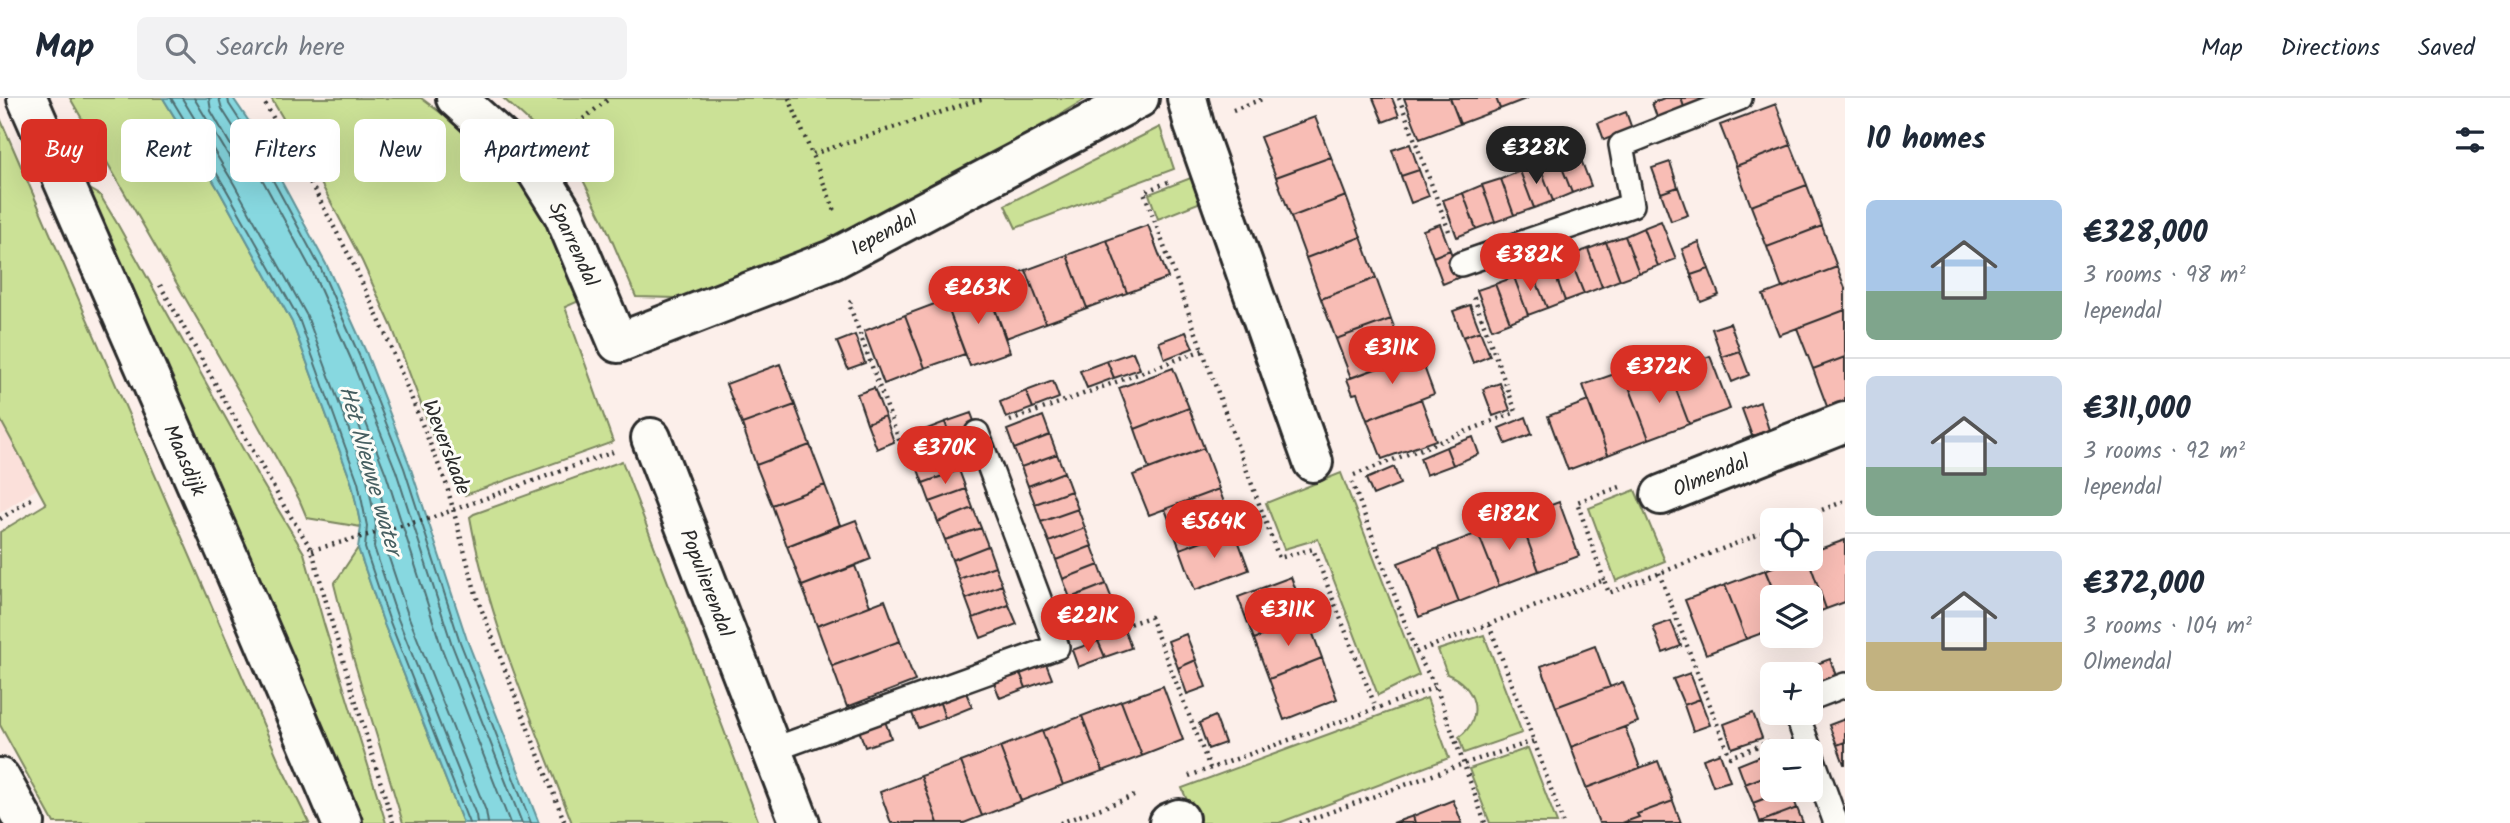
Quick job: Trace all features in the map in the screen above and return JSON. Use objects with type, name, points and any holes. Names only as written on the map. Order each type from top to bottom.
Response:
[{"type":"street","name":"Maasdijk","points":[[27,98],[342,823]]},
{"type":"street","name":"Sparrendal","points":[[456,98],[479,119]]},
{"type":"street","name":"Iependal","points":[[618,342],[832,260],[1139,98]]},
{"type":"street","points":[[1187,98],[1313,463]]},
{"type":"street","name":"Sparrendal","points":[[543,182],[564,215],[618,342]]},
{"type":"street","name":"Olmendal","points":[[1661,495],[1845,422]]},
{"type":"street","name":"Populierendal","points":[[651,438],[800,823]]},
{"type":"street","points":[[0,778],[25,823]]},
{"type":"lane","points":[[1461,264],[1632,205],[1621,145],[1740,98]]},
{"type":"lane","points":[[772,750],[1057,648],[977,433]]},
{"type":"lane","points":[[1823,693],[1845,685]]},
{"type":"lane","points":[[1805,737],[1836,823]]},
{"type":"path","name":"Weverskade","points":[[262,98],[353,263],[390,345],[455,510],[477,598],[565,823]]},
{"type":"path","points":[[583,119],[610,98]]},
{"type":"path","points":[[789,98],[850,251],[859,289],[849,304],[906,459],[1203,350]]},
{"type":"path","points":[[813,154],[984,98]]},
{"type":"path","points":[[1399,98],[1516,412],[1350,477],[1416,652],[1436,687],[1485,823]]},
{"type":"path","points":[[1208,164],[1144,192],[1279,558],[1313,550],[1376,708]]},
{"type":"path","points":[[155,277],[284,506],[312,550],[332,627],[393,823]]},
{"type":"path","points":[[312,550],[431,518],[651,438]]},
{"type":"path","name":"Olmendal","points":[[1604,580],[1577,502],[1636,481],[1661,495]]},
{"type":"path","points":[[0,519],[30,499]]},
{"type":"path","points":[[1823,510],[1845,501]]},
{"type":"path","points":[[1416,652],[1604,580],[1609,593],[1760,534]]},
{"type":"path","points":[[1659,573],[1730,757],[1805,737]]},
{"type":"path","points":[[1057,648],[1150,617],[1210,768]]},
{"type":"path","points":[[1489,625],[1563,823]]},
{"type":"path","points":[[1185,778],[1436,687]]},
{"type":"path","points":[[1300,823],[1534,741]]},
{"type":"path","points":[[1060,823],[1135,796]]},
{"type":"shaded area","points":[[0,419],[38,488],[0,513]]},
{"type":"green space","points":[[70,98],[163,98],[176,119],[121,119],[121,182],[214,182],[292,322],[352,484],[361,527],[307,518],[252,414],[107,162],[107,119],[82,119]]},
{"type":"green space","points":[[271,98],[421,98],[460,127],[460,182],[521,182],[540,201],[579,301],[565,307],[613,442],[465,495],[433,436],[392,327],[362,261],[320,182],[340,182],[340,119],[283,119]]},
{"type":"green space","points":[[503,98],[1087,98],[857,236],[677,298],[636,297],[584,182],[614,182],[614,119],[526,119]]},
{"type":"green space","points":[[0,118],[21,166],[21,182],[28,182],[283,770],[309,823],[54,823],[0,725],[0,532],[46,504],[0,419]]},
{"type":"green space","points":[[1160,127],[1174,169],[1016,228],[1005,205]]},
{"type":"green space","points":[[1196,176],[1206,200],[1158,219],[1149,194]]},
{"type":"green space","points":[[88,188],[100,195],[118,225],[304,553],[386,823],[362,823]]},
{"type":"green space","points":[[622,461],[759,823],[572,823],[528,710],[489,595],[470,517]]},
{"type":"green space","points":[[1341,473],[1419,675],[1378,695],[1318,539],[1284,549],[1266,503]]},
{"type":"green space","points":[[1635,490],[1665,561],[1616,581],[1589,508]]},
{"type":"green space","points":[[358,548],[384,624],[463,823],[403,823],[351,651],[334,584]]},
{"type":"green space","points":[[1484,635],[1522,733],[1464,753],[1459,737],[1472,720],[1474,702],[1464,686],[1447,674],[1438,650]]},
{"type":"green space","points":[[1427,698],[1449,758],[1279,823],[1196,823],[1182,788]]},
{"type":"green space","points":[[1528,748],[1557,823],[1490,823],[1469,769]]},
{"type":"water","name":"Het Nieuwe water","points":[[163,98],[233,98],[247,119],[230,119],[230,182],[282,182],[327,266],[366,352],[410,466],[467,640],[539,823],[463,823],[384,624],[358,548],[361,527],[352,484],[292,322],[214,182],[216,119],[176,119]]},
{"type":"building","points":[[1373,98],[1392,98],[1399,116],[1383,122]]},
{"type":"building","points":[[1404,98],[1450,98],[1460,124],[1420,139]]},
{"type":"building","points":[[1450,98],[1496,98],[1500,109],[1460,124]]},
{"type":"building","points":[[1496,98],[1528,98],[1500,109]]},
{"type":"building","points":[[1664,98],[1681,98],[1685,110],[1658,120],[1652,103]]},
{"type":"building","points":[[1681,98],[1709,98],[1685,110]]},
{"type":"building","points":[[1776,104],[1791,145],[1736,166],[1720,125]]},
{"type":"building","points":[[1626,112],[1632,129],[1604,140],[1598,123]]},
{"type":"building","points":[[1315,117],[1331,157],[1276,177],[1260,137]]},
{"type":"building","points":[[1410,144],[1419,170],[1401,176],[1392,150]]},
{"type":"building","points":[[1791,145],[1807,185],[1751,206],[1736,166]]},
{"type":"building","points":[[1577,149],[1591,186],[1572,193],[1558,157]]},
{"type":"building","points":[[1331,157],[1346,196],[1291,217],[1276,177]]},
{"type":"building","points":[[1558,157],[1572,193],[1553,201],[1539,164]]},
{"type":"building","points":[[1670,162],[1678,187],[1661,193],[1652,168]]},
{"type":"building","points":[[1539,164],[1553,201],[1534,208],[1520,171]]},
{"type":"building","points":[[1419,170],[1429,196],[1411,203],[1401,176]]},
{"type":"building","points":[[1520,171],[1534,208],[1514,215],[1501,179]]},
{"type":"building","points":[[1501,179],[1514,215],[1495,222],[1482,185]]},
{"type":"building","points":[[1482,185],[1495,222],[1476,229],[1463,193]]},
{"type":"building","points":[[1807,185],[1822,226],[1767,247],[1751,206]]},
{"type":"building","points":[[1678,187],[1688,215],[1671,221],[1661,193]]},
{"type":"building","points":[[1463,193],[1476,229],[1457,237],[1443,200]]},
{"type":"building","points":[[1346,196],[1361,237],[1306,258],[1291,217]]},
{"type":"building","points":[[1661,221],[1676,259],[1658,266],[1643,228]]},
{"type":"building","points":[[1440,224],[1450,250],[1433,257],[1423,230]]},
{"type":"building","points":[[1148,225],[1168,278],[1127,293],[1107,240]]},
{"type":"building","points":[[1822,226],[1837,267],[1782,288],[1767,247]]},
{"type":"building","points":[[1643,228],[1658,266],[1639,273],[1625,236]]},
{"type":"building","points":[[1625,236],[1639,273],[1620,280],[1606,242]]},
{"type":"building","points":[[1361,237],[1376,278],[1321,299],[1306,258]]},
{"type":"building","points":[[1107,240],[1127,293],[1087,308],[1067,255]]},
{"type":"building","points":[[1606,242],[1620,280],[1602,287],[1588,249]]},
{"type":"building","points":[[1699,242],[1709,269],[1691,275],[1682,249]]},
{"type":"building","points":[[1588,249],[1602,287],[1584,294],[1569,256]]},
{"type":"building","points":[[1450,250],[1460,277],[1443,284],[1433,257]]},
{"type":"building","points":[[1067,255],[1087,308],[1046,323],[1026,270]]},
{"type":"building","points":[[1569,256],[1584,294],[1565,301],[1551,263]]},
{"type":"building","points":[[1551,263],[1565,301],[1547,308],[1532,270]]},
{"type":"building","points":[[1837,267],[1845,288],[1845,310],[1779,335],[1763,295]]},
{"type":"building","points":[[1709,269],[1719,295],[1701,302],[1691,275]]},
{"type":"building","points":[[1026,270],[1046,323],[1006,338],[986,285]]},
{"type":"building","points":[[1532,270],[1547,308],[1528,315],[1514,277]]},
{"type":"building","points":[[1514,277],[1528,315],[1510,322],[1495,284]]},
{"type":"building","points":[[1376,278],[1391,319],[1336,339],[1321,299]]},
{"type":"building","points":[[1495,284],[1510,322],[1492,329],[1477,290]]},
{"type":"building","points":[[986,285],[1010,352],[970,366],[945,300]]},
{"type":"building","points":[[945,300],[965,354],[925,368],[905,315]]},
{"type":"building","points":[[1470,305],[1480,331],[1463,337],[1453,311]]},
{"type":"building","points":[[1845,310],[1845,357],[1813,369],[1797,328]]},
{"type":"building","points":[[905,315],[925,368],[884,384],[864,331]]},
{"type":"building","points":[[1391,319],[1406,358],[1351,378],[1336,339]]},
{"type":"building","points":[[1730,323],[1740,351],[1722,357],[1712,329]]},
{"type":"building","points":[[1480,331],[1490,356],[1473,363],[1463,337]]},
{"type":"building","points":[[1186,332],[1193,348],[1165,359],[1159,342]]},
{"type":"building","points":[[855,335],[865,363],[848,369],[837,342]]},
{"type":"building","points":[[1740,351],[1749,375],[1732,382],[1722,357]]},
{"type":"building","points":[[1133,352],[1140,369],[1114,378],[1107,361]]},
{"type":"building","points":[[1419,353],[1434,394],[1367,420],[1357,393],[1353,394],[1347,379]]},
{"type":"building","points":[[1710,356],[1730,409],[1689,424],[1669,371]]},
{"type":"building","points":[[1845,357],[1845,403],[1828,409],[1813,369]]},
{"type":"building","points":[[1107,361],[1114,378],[1087,388],[1080,371]]},
{"type":"building","points":[[780,364],[795,405],[742,424],[726,384]]},
{"type":"building","points":[[1173,368],[1189,408],[1135,429],[1119,388]]},
{"type":"building","points":[[1623,371],[1649,439],[1608,455],[1583,385]]},
{"type":"building","points":[[1669,371],[1689,424],[1649,439],[1629,386]]},
{"type":"building","points":[[1053,381],[1059,398],[1033,408],[1026,391]]},
{"type":"building","points":[[1500,383],[1510,410],[1493,416],[1483,389]]},
{"type":"building","points":[[874,388],[885,416],[867,423],[857,394]]},
{"type":"building","points":[[1026,391],[1033,408],[1006,418],[1000,402]]},
{"type":"building","points":[[1421,399],[1436,440],[1382,459],[1367,420]]},
{"type":"building","points":[[1588,401],[1608,455],[1568,470],[1548,416]]},
{"type":"building","points":[[1760,402],[1769,430],[1752,436],[1742,409]]},
{"type":"building","points":[[795,405],[810,445],[756,465],[742,424]]},
{"type":"building","points":[[1189,408],[1204,448],[1149,469],[1135,429]]},
{"type":"building","points":[[971,413],[977,429],[951,439],[945,422]]},
{"type":"building","points":[[885,416],[894,442],[877,449],[867,423]]},
{"type":"building","points":[[1043,416],[1050,435],[1014,449],[1007,430]]},
{"type":"building","points":[[1526,417],[1532,434],[1506,444],[1499,428]]},
{"type":"building","points":[[945,422],[951,439],[925,449],[919,432]]},
{"type":"building","points":[[1050,435],[1057,454],[1021,467],[1014,449]]},
{"type":"building","points":[[1473,437],[1479,454],[1453,465],[1446,447]]},
{"type":"building","points":[[810,445],[825,485],[772,505],[756,465]]},
{"type":"building","points":[[1446,447],[1453,465],[1426,475],[1420,458]]},
{"type":"building","points":[[1204,448],[1219,489],[1149,515],[1133,475]]},
{"type":"building","points":[[952,450],[959,470],[923,483],[916,464]]},
{"type":"building","points":[[1057,454],[1064,472],[1028,486],[1021,467]]},
{"type":"building","points":[[1394,467],[1400,484],[1373,495],[1366,479]]},
{"type":"building","points":[[959,470],[966,489],[930,502],[923,483]]},
{"type":"building","points":[[1064,472],[1071,491],[1035,504],[1028,486]]},
{"type":"building","points":[[825,485],[840,525],[787,546],[772,505]]},
{"type":"building","points":[[966,489],[973,508],[938,522],[930,502]]},
{"type":"building","points":[[1219,489],[1234,529],[1180,549],[1165,509]]},
{"type":"building","points":[[1071,491],[1078,509],[1041,522],[1035,504]]},
{"type":"building","points":[[1559,502],[1579,556],[1539,571],[1519,517]]},
{"type":"building","points":[[973,508],[981,528],[945,540],[938,522]]},
{"type":"building","points":[[1078,509],[1085,528],[1049,542],[1041,522]]},
{"type":"building","points":[[1519,517],[1539,571],[1499,586],[1478,533]]},
{"type":"building","points":[[856,520],[871,559],[802,586],[787,546]]},
{"type":"building","points":[[981,528],[988,546],[952,560],[945,540]]},
{"type":"building","points":[[1085,528],[1092,546],[1056,560],[1049,542]]},
{"type":"building","points":[[1234,529],[1249,570],[1195,590],[1180,549]]},
{"type":"building","points":[[1478,533],[1499,586],[1459,602],[1438,548]]},
{"type":"building","points":[[1845,540],[1845,602],[1826,609],[1823,585],[1818,585],[1813,571],[1823,571],[1823,548]]},
{"type":"building","points":[[988,546],[995,566],[959,579],[952,560]]},
{"type":"building","points":[[1092,546],[1099,565],[1063,579],[1056,560]]},
{"type":"building","points":[[1438,548],[1459,602],[1419,617],[1398,563]]},
{"type":"building","points":[[1099,565],[1106,584],[1070,598],[1063,579]]},
{"type":"building","points":[[855,566],[870,606],[817,626],[802,586]]},
{"type":"building","points":[[995,566],[1002,585],[966,599],[959,579]]},
{"type":"building","points":[[1765,571],[1813,571],[1818,585],[1771,585]]},
{"type":"building","points":[[1765,571],[1771,585],[1760,585],[1760,634],[1746,639],[1725,585]]},
{"type":"building","points":[[1291,577],[1301,604],[1305,603],[1311,618],[1254,639],[1238,597]]},
{"type":"building","points":[[1106,584],[1113,602],[1077,616],[1070,598]]},
{"type":"building","points":[[1002,585],[1009,605],[973,618],[966,599]]},
{"type":"building","points":[[1725,585],[1746,639],[1706,654],[1685,600]]},
{"type":"building","points":[[885,600],[900,641],[832,666],[817,626]]},
{"type":"building","points":[[1113,602],[1120,621],[1083,635],[1077,616]]},
{"type":"building","points":[[1009,605],[1017,624],[981,638],[973,618]]},
{"type":"building","points":[[1307,618],[1322,658],[1269,679],[1254,639]]},
{"type":"building","points":[[1671,621],[1681,646],[1663,653],[1653,627]]},
{"type":"building","points":[[1125,631],[1131,648],[1105,657],[1098,641]]},
{"type":"building","points":[[1186,634],[1196,660],[1178,668],[1168,641]]},
{"type":"building","points":[[900,641],[915,681],[847,707],[832,666]]},
{"type":"building","points":[[1098,641],[1105,657],[1078,667],[1072,650]]},
{"type":"building","points":[[1595,646],[1610,687],[1556,707],[1541,666]]},
{"type":"building","points":[[1322,658],[1337,699],[1284,720],[1269,679]]},
{"type":"building","points":[[1830,659],[1836,676],[1823,681],[1822,662]]},
{"type":"building","points":[[1196,660],[1206,687],[1187,694],[1178,668]]},
{"type":"building","points":[[1045,661],[1052,679],[1026,688],[1019,670]]},
{"type":"building","points":[[1019,670],[1026,688],[1000,698],[993,680]]},
{"type":"building","points":[[1690,673],[1700,699],[1684,705],[1673,679]]},
{"type":"building","points":[[1623,682],[1638,722],[1571,747],[1556,707]]},
{"type":"building","points":[[1163,686],[1183,740],[1142,756],[1121,701]]},
{"type":"building","points":[[965,690],[972,707],[945,718],[939,700]]},
{"type":"building","points":[[1700,699],[1710,725],[1693,731],[1684,705]]},
{"type":"building","points":[[939,700],[945,718],[918,728],[911,711]]},
{"type":"building","points":[[1121,701],[1142,756],[1103,771],[1082,716]]},
{"type":"building","points":[[1753,713],[1762,738],[1732,748],[1724,724]]},
{"type":"building","points":[[1082,716],[1103,771],[1063,785],[1042,731]]},
{"type":"building","points":[[1215,716],[1225,743],[1208,749],[1199,723]]},
{"type":"building","points":[[1845,719],[1845,742],[1837,745],[1829,725]]},
{"type":"building","points":[[885,721],[891,738],[865,747],[859,730]]},
{"type":"building","points":[[1625,727],[1640,768],[1586,788],[1571,747]]},
{"type":"building","points":[[1042,731],[1063,785],[1021,801],[1000,747]]},
{"type":"building","points":[[1845,742],[1845,764],[1844,764],[1837,745]]},
{"type":"building","points":[[1000,747],[1021,801],[982,816],[961,762]]},
{"type":"building","points":[[1720,753],[1730,781],[1713,786],[1703,759]]},
{"type":"building","points":[[1760,756],[1760,778],[1745,784],[1738,765]]},
{"type":"building","points":[[1658,761],[1673,801],[1637,814],[1639,817],[1622,823],[1599,823],[1586,788]]},
{"type":"building","points":[[961,762],[982,816],[964,823],[938,823],[921,776]]},
{"type":"building","points":[[921,776],[938,823],[891,823],[880,792]]},
{"type":"building","points":[[1760,778],[1760,800],[1753,803],[1745,784]]},
{"type":"building","points":[[1453,800],[1462,823],[1415,823],[1413,816]]},
{"type":"building","points":[[1760,800],[1795,802],[1797,808],[1760,822],[1753,803]]},
{"type":"building","points":[[1673,801],[1681,823],[1622,823],[1639,817],[1637,814]]},
{"type":"building","points":[[1797,808],[1803,823],[1760,823],[1760,822]]},
{"type":"building","points":[[1413,816],[1415,823],[1393,823]]}]
